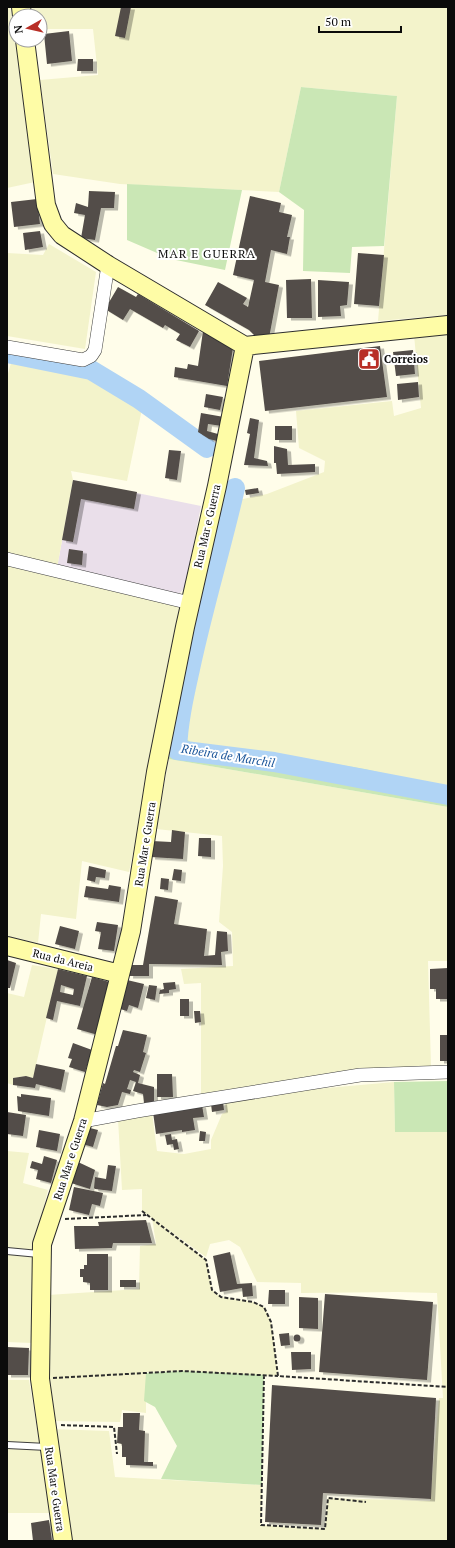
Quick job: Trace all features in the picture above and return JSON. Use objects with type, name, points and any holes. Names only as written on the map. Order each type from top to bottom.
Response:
[{"type":"street","points":[[26,48],[46,205],[53,224],[62,235],[108,265],[245,346],[448,325]]},
{"type":"street","points":[[7,347],[83,360],[91,356],[95,350],[108,265]]},
{"type":"street","name":"Rua Mar e Guerra","points":[[63,1541],[40,1379],[42,1244],[83,1121],[131,931],[156,772],[190,603],[245,346]]},
{"type":"street","points":[[7,559],[190,603]]},
{"type":"street","name":"Rua da Areia","points":[[7,946],[120,974]]},
{"type":"street","points":[[83,1121],[360,1075],[448,1072]]},
{"type":"lane","points":[[7,1251],[42,1254]]},
{"type":"lane","points":[[7,1445],[49,1447]]},
{"type":"path","points":[[142,1211],[206,1260],[212,1290],[221,1297],[253,1302],[264,1307],[271,1322],[278,1376]]},
{"type":"path","points":[[50,1221],[147,1215]]},
{"type":"path","points":[[40,1379],[182,1371],[448,1387]]},
{"type":"path","points":[[264,1375],[261,1525],[325,1529],[328,1498],[366,1502]]},
{"type":"path","points":[[46,1425],[114,1427],[117,1454]]},
{"type":"shaded area","points":[[73,480],[201,506],[185,587],[180,593],[173,595],[57,568]]},
{"type":"green space","points":[[7,7],[10,7],[8,8],[8,48],[17,48],[35,182],[7,188]]},
{"type":"green space","points":[[448,7],[448,315],[378,321],[397,96],[301,87],[279,192],[120,184],[53,174],[40,80],[98,75],[93,29],[48,29],[48,8],[29,8]]},
{"type":"green space","points":[[301,87],[397,96],[384,246],[352,247],[350,273],[303,271],[304,210],[279,192]]},
{"type":"green space","points":[[127,184],[242,190],[225,270],[171,259],[127,240]]},
{"type":"green space","points":[[49,244],[96,272],[85,349],[7,336],[7,253],[43,255]]},
{"type":"green space","points":[[448,332],[448,788],[365,769],[247,749],[193,744],[184,737],[168,737],[224,503],[267,494],[324,472],[325,461],[299,448],[296,411],[392,401],[394,416],[421,408],[414,335]]},
{"type":"green space","points":[[11,363],[89,376],[142,409],[127,481],[71,471],[73,480],[57,568],[7,555],[7,377]]},
{"type":"green space","points":[[7,566],[184,608],[129,872],[82,861],[76,919],[41,914],[38,943],[7,936]]},
{"type":"green space","points":[[168,737],[184,737],[193,744],[247,749],[365,769],[448,788],[448,807],[169,759],[167,750]]},
{"type":"green space","points":[[169,759],[448,807],[448,961],[428,961],[431,1067],[201,1095],[201,983],[184,984],[181,969],[233,966],[232,932],[219,922],[223,866],[222,836],[156,829]]},
{"type":"green space","points":[[32,965],[58,969],[33,1078],[26,1076],[13,1078],[13,1085],[7,1083],[7,993],[24,997]]},
{"type":"green space","points":[[448,1081],[448,1132],[395,1132],[394,1082]]},
{"type":"green space","points":[[394,1082],[395,1131],[448,1132],[448,1541],[71,1541],[50,1429],[109,1431],[115,1477],[262,1485],[261,1525],[325,1529],[328,1498],[430,1501],[439,1398],[443,1398],[437,1293],[301,1293],[301,1283],[257,1282],[240,1247],[229,1240],[210,1244],[206,1257],[156,1221],[206,1260],[212,1290],[221,1297],[253,1302],[264,1307],[271,1322],[278,1376],[182,1371],[146,1372],[146,1413],[122,1410],[120,1422],[50,1421],[47,1375],[48,1295],[139,1289],[140,1246],[156,1244],[152,1218],[142,1211],[142,1189],[122,1190],[118,1119],[152,1113],[157,1151],[184,1154],[211,1149],[211,1140],[222,1114],[226,1112],[225,1103],[294,1091]]},
{"type":"green space","points":[[7,1151],[29,1153],[23,1183],[48,1190],[32,1253],[32,1343],[7,1342]]},
{"type":"green space","points":[[182,1371],[264,1375],[262,1485],[161,1479],[177,1446],[155,1407],[144,1401],[146,1373]]},
{"type":"green space","points":[[7,1380],[29,1380],[51,1513],[7,1513]]},
{"type":"building","points":[[121,7],[131,7],[125,38],[115,36]]},
{"type":"building","points":[[69,31],[72,61],[47,64],[45,48],[48,48],[48,34]]},
{"type":"building","points":[[78,59],[93,59],[93,71],[77,71]]},
{"type":"building","points":[[89,191],[115,192],[114,208],[101,208],[95,240],[81,238],[85,215],[74,213],[76,203],[88,207]]},
{"type":"building","points":[[250,196],[281,203],[279,212],[292,215],[287,237],[290,237],[287,254],[271,250],[265,282],[279,285],[269,338],[254,335],[249,330],[205,305],[218,282],[247,298],[243,304],[248,307],[254,280],[233,275]]},
{"type":"building","points":[[37,199],[40,224],[14,227],[11,202]]},
{"type":"building","points":[[40,231],[43,247],[25,250],[23,233]]},
{"type":"building","points":[[358,253],[384,255],[379,306],[354,304]]},
{"type":"building","points":[[311,279],[312,318],[287,318],[286,280]]},
{"type":"building","points":[[318,280],[349,282],[347,305],[340,306],[341,316],[318,317]]},
{"type":"building","points":[[118,287],[136,297],[138,294],[199,331],[190,347],[176,340],[180,334],[165,325],[163,328],[130,309],[123,320],[105,309]]},
{"type":"building","points":[[203,331],[233,348],[227,386],[174,377],[175,367],[187,369],[188,364],[198,366]]},
{"type":"building","points":[[380,346],[387,397],[265,411],[259,361]]},
{"type":"building","points":[[413,350],[415,374],[396,376],[393,352]]},
{"type":"building","points":[[418,382],[419,397],[398,400],[397,384]]},
{"type":"building","points":[[206,394],[223,397],[220,410],[204,407]]},
{"type":"building","points":[[201,413],[224,417],[222,426],[208,424],[207,431],[218,434],[217,441],[209,439],[198,432]]},
{"type":"building","points":[[250,418],[259,420],[254,458],[267,461],[268,466],[244,465],[250,434],[247,433]]},
{"type":"building","points":[[275,426],[292,426],[292,440],[275,440]]},
{"type":"building","points":[[274,446],[287,449],[288,465],[315,464],[315,472],[277,474],[276,463],[274,463]]},
{"type":"building","points":[[169,450],[181,451],[177,480],[165,478]]},
{"type":"building","points":[[73,480],[137,492],[134,509],[81,499],[73,542],[62,540]]},
{"type":"building","points":[[258,488],[259,493],[246,495],[245,490]]},
{"type":"building","points":[[69,549],[83,551],[82,565],[67,563]]},
{"type":"building","points":[[172,830],[185,832],[183,859],[151,857],[152,841],[171,842]]},
{"type":"building","points":[[199,838],[211,838],[211,857],[198,856]]},
{"type":"building","points":[[89,866],[106,870],[105,878],[96,877],[95,882],[87,880]]},
{"type":"building","points":[[174,869],[182,870],[181,881],[172,880]]},
{"type":"building","points":[[161,878],[169,879],[168,890],[160,889]]},
{"type":"building","points":[[109,885],[121,887],[119,902],[84,897],[86,886],[108,889]]},
{"type":"building","points":[[155,896],[178,900],[174,924],[207,929],[204,956],[215,955],[217,931],[227,932],[228,951],[221,952],[222,965],[149,964],[149,976],[129,976],[130,965],[143,965]]},
{"type":"building","points":[[97,922],[118,925],[114,951],[98,949],[101,932],[95,931]]},
{"type":"building","points":[[60,926],[79,931],[75,949],[55,944]]},
{"type":"building","points":[[7,960],[16,963],[10,988],[7,988]]},
{"type":"building","points":[[448,968],[448,999],[436,999],[436,989],[430,989],[430,969]]},
{"type":"building","points":[[58,969],[87,976],[80,1006],[57,1001],[53,1020],[46,1018]],"holes":[[[61,985],[74,989],[73,995],[60,992]]]},
{"type":"building","points":[[92,977],[113,983],[98,1035],[77,1029]]},
{"type":"building","points":[[127,980],[144,984],[138,1008],[129,1005],[127,1011],[120,1009]]},
{"type":"building","points":[[175,982],[176,989],[169,990],[169,993],[159,994],[160,990],[164,989],[163,983]]},
{"type":"building","points":[[149,985],[157,986],[155,1000],[146,998]]},
{"type":"building","points":[[180,999],[189,999],[189,1016],[180,1016]]},
{"type":"building","points":[[194,1011],[200,1011],[201,1022],[195,1023]]},
{"type":"building","points":[[123,1030],[147,1035],[143,1052],[146,1053],[140,1072],[134,1070],[133,1072],[140,1075],[138,1083],[154,1087],[154,1102],[144,1103],[143,1094],[133,1091],[136,1082],[130,1080],[127,1089],[131,1090],[130,1094],[122,1092],[118,1105],[107,1107],[97,1105],[103,1083],[105,1084],[116,1046],[118,1046]]},
{"type":"building","points":[[440,1035],[448,1035],[448,1061],[440,1061]]},
{"type":"building","points":[[73,1043],[92,1050],[85,1072],[69,1067],[72,1059],[68,1058]]},
{"type":"building","points":[[36,1064],[65,1070],[61,1090],[36,1084],[35,1088],[13,1085],[13,1078],[26,1076],[33,1078]]},
{"type":"building","points":[[157,1074],[172,1074],[173,1097],[157,1097]]},
{"type":"building","points":[[21,1094],[51,1098],[49,1116],[18,1111],[17,1096],[21,1097]]},
{"type":"building","points":[[223,1102],[224,1110],[212,1112],[211,1104]]},
{"type":"building","points":[[202,1105],[204,1117],[193,1118],[195,1130],[182,1132],[182,1130],[156,1134],[153,1112]]},
{"type":"building","points":[[7,1112],[26,1115],[23,1136],[7,1134]]},
{"type":"building","points":[[90,1128],[98,1130],[93,1147],[79,1143]]},
{"type":"building","points":[[39,1130],[60,1134],[57,1151],[36,1147]]},
{"type":"building","points":[[200,1131],[206,1132],[205,1141],[199,1141]]},
{"type":"building","points":[[171,1134],[172,1140],[177,1139],[179,1149],[174,1150],[173,1144],[167,1145],[165,1135]]},
{"type":"building","points":[[44,1156],[57,1160],[51,1183],[36,1179],[38,1170],[30,1168],[32,1161],[42,1164]]},
{"type":"building","points":[[78,1162],[95,1170],[90,1189],[71,1183]]},
{"type":"building","points":[[108,1165],[116,1166],[112,1191],[95,1189],[95,1177],[106,1179]]},
{"type":"building","points":[[74,1187],[103,1193],[100,1206],[92,1204],[89,1215],[69,1210]]},
{"type":"building","points":[[146,1220],[152,1243],[113,1243],[112,1248],[75,1249],[74,1226],[99,1226],[98,1222]]},
{"type":"building","points":[[230,1252],[237,1284],[252,1283],[253,1296],[243,1297],[242,1288],[220,1292],[213,1256]]},
{"type":"building","points":[[87,1254],[108,1254],[108,1290],[90,1290],[90,1283],[83,1282],[83,1277],[80,1277],[80,1269],[84,1269],[84,1265],[87,1265]]},
{"type":"building","points":[[120,1280],[136,1280],[136,1287],[120,1287]]},
{"type":"building","points":[[269,1290],[285,1290],[285,1304],[268,1304]]},
{"type":"building","points":[[325,1294],[433,1302],[427,1380],[319,1372]]},
{"type":"building","points":[[299,1297],[318,1298],[318,1329],[299,1328]]},
{"type":"building","points":[[289,1333],[290,1345],[281,1346],[279,1334]]},
{"type":"building","points":[[297,1334],[300,1335],[300,1341],[297,1342],[294,1341],[293,1338],[294,1335]]},
{"type":"building","points":[[7,1347],[29,1348],[28,1375],[7,1375]]},
{"type":"building","points":[[291,1352],[311,1352],[311,1369],[292,1370]]},
{"type":"building","points":[[272,1385],[436,1398],[431,1499],[323,1493],[321,1525],[265,1522]]},
{"type":"building","points":[[123,1413],[140,1413],[139,1430],[145,1431],[144,1462],[153,1462],[153,1466],[126,1465],[126,1457],[122,1457],[122,1444],[117,1443],[118,1427],[123,1427]]},
{"type":"building","points":[[49,1520],[52,1541],[33,1541],[31,1523]]},
{"type":"waterway","points":[[7,353],[91,370],[139,399],[207,448]]},
{"type":"waterway","name":"Ribeira de Marchil","points":[[235,488],[188,679],[180,719],[177,750],[274,762],[448,795]]},
{"type":"place","name":"Correios","points":[[369,359]]},
{"type":"district","name":"MAR E GUERRA","points":[[207,254]]}]
